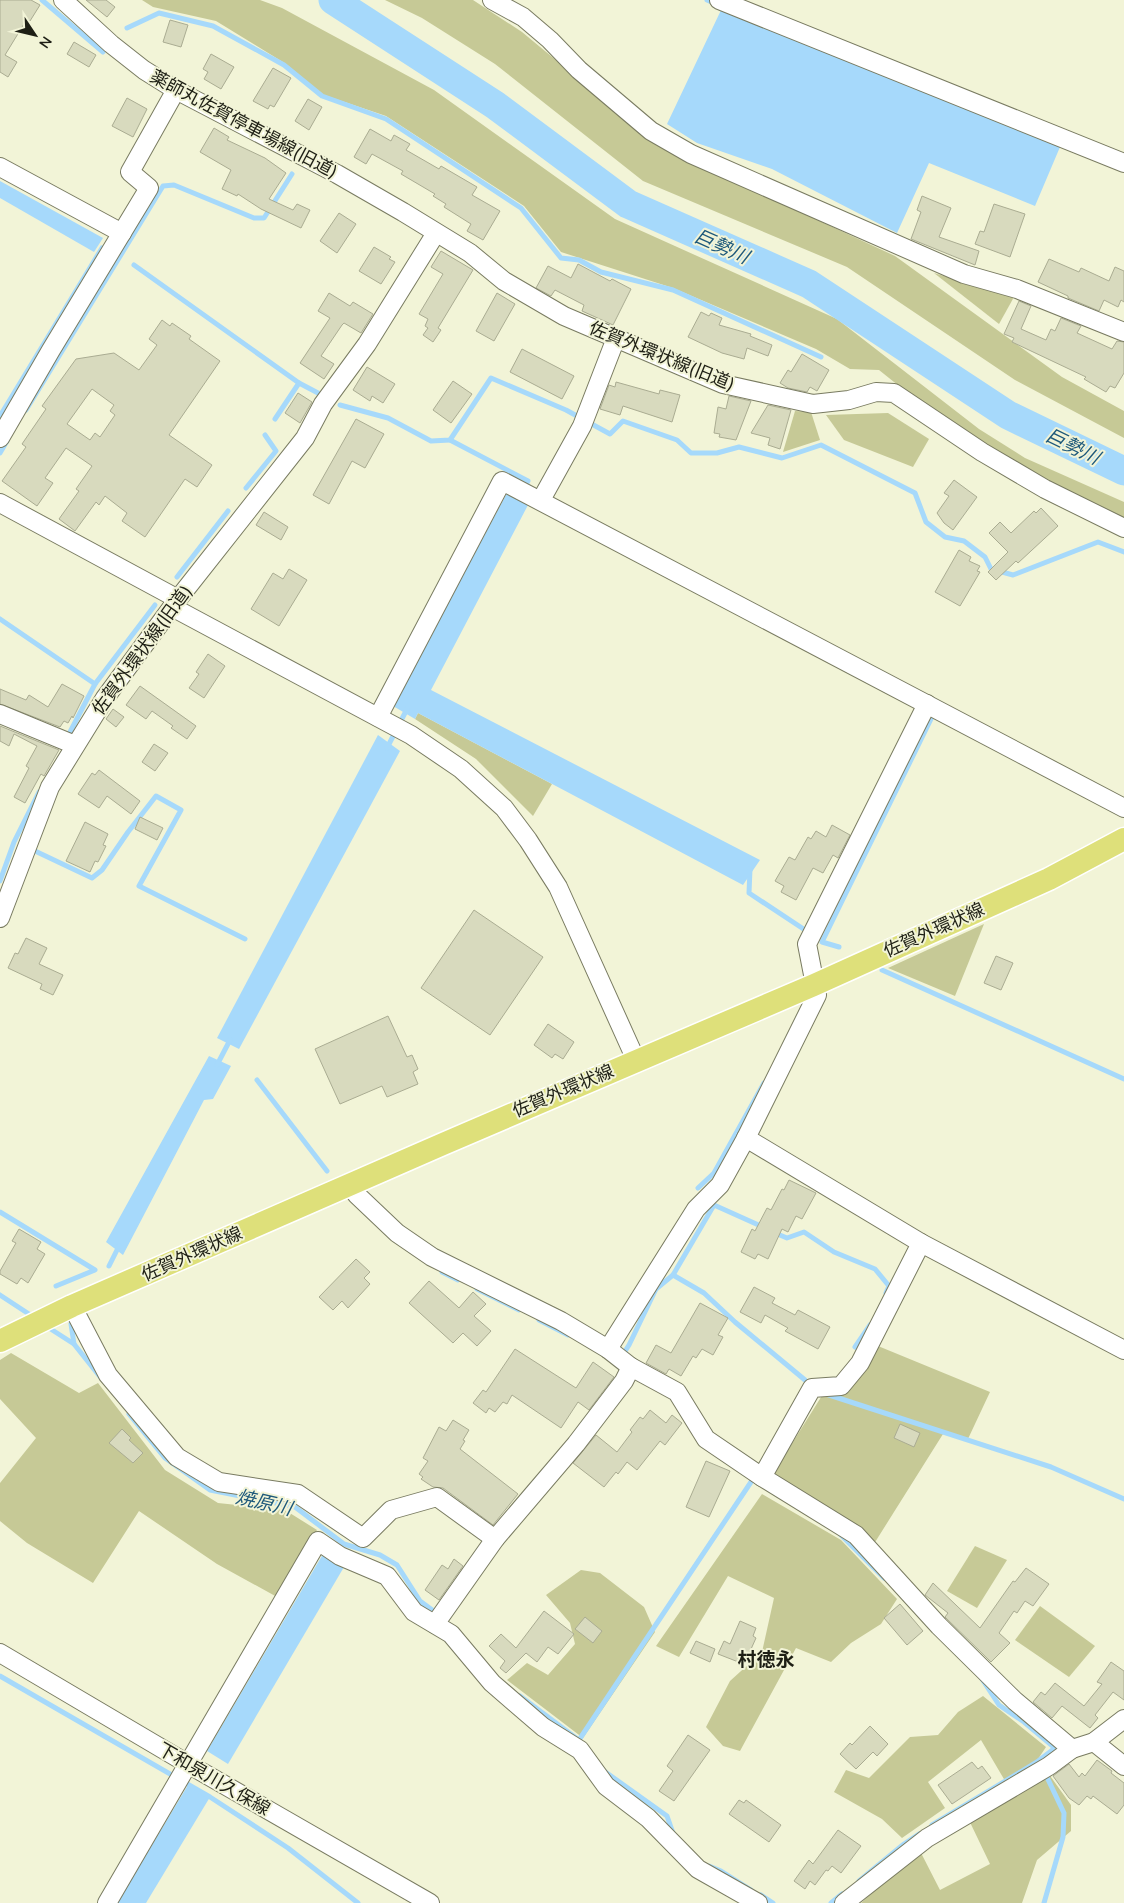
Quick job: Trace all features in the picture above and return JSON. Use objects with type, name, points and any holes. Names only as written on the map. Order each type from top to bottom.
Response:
[{"type":"main road","name":"佐賀外環状線","points":[[5,1338],[72,1306],[349,1185],[814,985],[1049,879],[1124,839]]},
{"type":"street","name":"薬師丸佐賀停車場線(旧道)","points":[[63,0],[111,44],[144,70],[176,90],[337,174],[436,233]]},
{"type":"street","points":[[492,0],[522,17],[550,40],[579,70],[651,131],[691,154],[964,274],[1017,289],[1124,332]]},
{"type":"street","points":[[719,0],[1124,163]]},
{"type":"street","points":[[0,438],[51,350],[150,188],[130,172],[176,90]]},
{"type":"street","points":[[0,167],[122,233]]},
{"type":"street","name":"佐賀外環状線(旧道)","points":[[0,918],[50,787],[75,745],[105,698],[175,603],[305,438],[328,398],[367,344],[436,233],[470,253],[504,280],[564,316],[723,384],[814,404],[849,400],[876,392],[894,393],[982,452],[1037,484],[1124,528]]},
{"type":"street","points":[[529,494],[585,420],[616,338]]},
{"type":"street","points":[[378,717],[502,481],[1124,808]]},
{"type":"street","points":[[0,503],[411,735],[468,775],[504,808],[528,840],[558,887],[636,1060]]},
{"type":"street","points":[[435,1624],[495,1539],[576,1444],[620,1362],[696,1209],[720,1185],[746,1138],[817,995],[807,944],[927,704]]},
{"type":"street","points":[[0,714],[75,745]]},
{"type":"street","points":[[746,1138],[921,1243],[1124,1350]]},
{"type":"street","points":[[349,1185],[397,1233],[432,1257],[561,1321],[620,1362],[677,1392],[706,1439],[762,1477],[856,1535],[939,1626],[1015,1701],[1072,1748]]},
{"type":"street","points":[[762,1477],[812,1388],[841,1386],[860,1363],[921,1243]]},
{"type":"street","points":[[72,1306],[108,1375],[177,1458],[219,1482],[298,1494],[363,1538],[391,1510],[437,1497],[495,1539]]},
{"type":"street","points":[[107,1903],[318,1541],[335,1553],[387,1576],[414,1612],[451,1634],[492,1683],[543,1727],[580,1750],[606,1786],[648,1818],[698,1869],[758,1903]]},
{"type":"street","name":"下和泉川久保線","points":[[0,1653],[430,1903]]},
{"type":"street","points":[[844,1903],[927,1838],[1044,1769],[1072,1748],[1094,1742],[1124,1719]]},
{"type":"street","points":[[1094,1742],[1124,1766]]},
{"type":"green space","points":[[142,0],[260,0],[282,8],[434,90],[615,219],[837,319],[979,429],[1025,458],[1124,502],[1124,519],[1026,473],[924,406],[879,370],[850,369],[816,349],[673,288],[561,252],[524,206],[386,116],[321,94],[286,64],[216,21],[153,7]]},
{"type":"green space","points":[[385,0],[473,0],[522,32],[662,148],[895,256],[1062,377],[1124,411],[1124,438],[1015,380],[847,267],[643,181],[495,64],[422,18]]},
{"type":"green space","points":[[934,273],[1014,297],[999,324]]},
{"type":"green space","points":[[795,411],[811,412],[820,440],[783,452]]},
{"type":"green space","points":[[888,413],[929,439],[913,467],[844,440],[826,415]]},
{"type":"green space","points":[[418,713],[552,784],[533,816],[476,759],[415,719]]},
{"type":"green space","points":[[984,924],[955,996],[888,968]]},
{"type":"green space","points":[[878,1346],[990,1392],[967,1441],[943,1434],[872,1547],[771,1477],[823,1394]]},
{"type":"green space","points":[[11,1353],[79,1393],[98,1383],[165,1470],[218,1503],[285,1510],[317,1530],[277,1597],[217,1564],[139,1511],[93,1583],[27,1543],[0,1521],[0,1483],[36,1438],[0,1399],[0,1360]]},
{"type":"green space","points":[[762,1494],[841,1540],[897,1599],[881,1624],[851,1643],[831,1662],[796,1648],[740,1751],[723,1746],[706,1727],[730,1681],[762,1652],[774,1598],[728,1576],[679,1657],[656,1646]]},
{"type":"green space","points":[[975,1546],[1007,1560],[977,1608],[947,1591]]},
{"type":"green space","points":[[581,1570],[600,1573],[644,1607],[655,1632],[583,1738],[507,1680],[527,1663],[548,1675],[575,1644],[570,1623],[546,1595]]},
{"type":"green space","points":[[1040,1606],[1095,1646],[1069,1677],[1015,1640]]},
{"type":"green space","points":[[983,1696],[1046,1747],[1038,1759],[1071,1805],[1071,1831],[1037,1860],[1022,1903],[861,1903],[919,1849],[940,1890],[990,1864],[967,1816],[1011,1791],[981,1740],[928,1782],[945,1808],[902,1838],[882,1819],[834,1792],[846,1770],[869,1778],[910,1737],[938,1735],[958,1712]]},
{"type":"water","points":[[722,8],[1060,147],[1035,206],[929,163],[897,233],[772,169],[697,143],[667,124]]},
{"type":"water","points":[[0,181],[103,238],[94,252],[0,198]]},
{"type":"water","points":[[508,491],[528,505],[431,690],[760,860],[743,885],[418,713],[415,719],[393,706]]},
{"type":"water","points":[[378,735],[400,751],[239,1049],[217,1038]]},
{"type":"water","points":[[209,1056],[231,1066],[213,1099],[204,1100],[123,1255],[106,1242]]},
{"type":"water","points":[[323,1554],[344,1567],[228,1764],[207,1751]]},
{"type":"water","points":[[188,1785],[210,1797],[146,1903],[117,1903]]},
{"type":"building","points":[[0,0],[31,0],[40,5],[30,21],[27,19],[5,55],[17,62],[8,77],[0,72]]},
{"type":"building","points":[[86,0],[106,0],[115,7],[107,17]]},
{"type":"building","points":[[170,20],[188,25],[181,47],[163,42]]},
{"type":"building","points":[[74,42],[96,55],[89,67],[67,54]]},
{"type":"building","points":[[211,54],[234,67],[221,89],[204,79],[208,72],[203,69]]},
{"type":"building","points":[[273,68],[291,78],[274,107],[270,105],[268,109],[253,101]]},
{"type":"building","points":[[127,98],[147,109],[133,137],[112,126]]},
{"type":"building","points":[[308,99],[322,107],[309,130],[295,121]]},
{"type":"building","points":[[214,128],[229,137],[227,140],[265,158],[286,173],[269,199],[293,210],[297,204],[310,210],[301,228],[261,209],[238,194],[237,196],[222,189],[231,170],[200,152]]},
{"type":"building","points":[[370,129],[391,141],[394,135],[410,144],[406,150],[439,169],[441,166],[477,187],[472,195],[500,211],[483,240],[467,231],[471,224],[444,207],[446,204],[433,196],[435,194],[401,174],[403,171],[372,154],[366,164],[354,157]]},
{"type":"building","points":[[922,196],[951,208],[939,237],[979,251],[975,265],[911,239],[921,212],[917,210]]},
{"type":"building","points":[[994,204],[1025,214],[1010,257],[975,244],[980,231],[984,232]]},
{"type":"building","points":[[339,213],[356,224],[337,253],[320,241]]},
{"type":"building","points":[[374,247],[391,257],[389,259],[395,262],[381,284],[359,271]]},
{"type":"building","points":[[441,251],[473,270],[438,328],[441,330],[433,342],[423,335],[428,328],[425,326],[428,319],[419,314],[443,274],[431,267]]},
{"type":"building","points":[[1049,259],[1079,272],[1081,268],[1109,281],[1115,267],[1124,271],[1124,302],[1121,300],[1118,307],[1104,300],[1099,311],[1068,298],[1068,296],[1038,282]]},
{"type":"building","points":[[578,264],[610,281],[612,279],[631,289],[613,325],[582,311],[584,305],[555,290],[551,296],[536,288],[548,266],[571,278]]},
{"type":"building","points":[[329,293],[350,306],[353,302],[373,314],[361,333],[344,323],[342,325],[321,356],[334,364],[324,379],[300,363],[330,318],[318,311]]},
{"type":"building","points":[[497,293],[515,304],[494,341],[476,331]]},
{"type":"building","points":[[1019,301],[1031,306],[1021,329],[1046,340],[1051,329],[1055,331],[1061,318],[1081,326],[1077,333],[1112,349],[1117,341],[1124,342],[1124,373],[1115,388],[1110,386],[1106,392],[1084,379],[1086,377],[1012,342],[1014,338],[1004,334]]},
{"type":"building","points":[[701,312],[709,316],[711,313],[722,318],[719,325],[751,334],[750,336],[772,345],[768,356],[747,348],[744,359],[722,353],[688,337]]},
{"type":"building","points":[[162,320],[170,326],[172,323],[191,336],[189,339],[220,361],[169,435],[212,465],[197,487],[185,479],[145,537],[122,521],[127,513],[105,496],[99,505],[96,502],[75,531],[59,519],[79,491],[76,489],[92,466],[66,448],[45,478],[53,483],[37,506],[2,481],[26,447],[22,444],[46,409],[42,406],[76,359],[114,353],[139,370],[157,345],[149,339]],"holes":[[[92,389],[114,405],[110,411],[115,415],[100,437],[95,433],[90,440],[67,424]]]},
{"type":"building","points":[[522,349],[574,376],[562,399],[510,372]]},
{"type":"building","points":[[802,354],[829,370],[817,391],[810,387],[807,392],[788,388],[780,383],[788,370],[791,372]]},
{"type":"building","points":[[367,367],[395,384],[383,403],[372,396],[370,401],[353,390]]},
{"type":"building","points":[[453,381],[472,394],[451,423],[433,410]]},
{"type":"building","points":[[616,382],[659,394],[660,390],[680,395],[672,422],[623,406],[620,415],[600,409],[609,385],[615,387]]},
{"type":"building","points":[[298,393],[312,402],[300,423],[285,413]]},
{"type":"building","points":[[729,396],[751,401],[736,440],[719,437],[720,434],[714,433],[718,407],[726,409]]},
{"type":"building","points":[[768,405],[791,410],[780,449],[768,445],[770,438],[751,433]]},
{"type":"building","points":[[356,419],[384,434],[365,468],[352,461],[329,504],[313,495]]},
{"type":"building","points":[[954,480],[977,497],[953,530],[944,523],[937,513],[949,496],[944,493]]},
{"type":"building","points":[[1041,508],[1058,526],[1018,563],[1016,561],[996,580],[988,572],[1008,552],[989,533],[1000,522],[1011,533],[1034,511],[1036,513]]},
{"type":"building","points":[[264,512],[288,527],[281,540],[256,525]]},
{"type":"building","points":[[959,550],[971,557],[969,561],[980,566],[977,571],[980,572],[960,606],[935,592]]},
{"type":"building","points":[[289,569],[307,580],[279,626],[251,609],[273,573],[283,579]]},
{"type":"building","points":[[208,654],[225,666],[204,698],[189,688],[199,674],[196,672]]},
{"type":"building","points":[[62,684],[84,696],[73,718],[72,716],[68,723],[64,721],[60,727],[0,704],[0,689],[26,700],[29,695],[48,707]]},
{"type":"building","points":[[140,686],[196,726],[187,739],[152,711],[146,719],[126,705]]},
{"type":"building","points":[[113,709],[124,717],[116,727],[106,719]]},
{"type":"building","points":[[0,726],[59,750],[44,776],[41,774],[25,803],[14,797],[29,768],[26,766],[37,746],[14,734],[9,746],[0,741]]},
{"type":"building","points":[[154,744],[168,753],[155,771],[142,762]]},
{"type":"building","points":[[99,770],[140,801],[131,814],[107,796],[99,808],[78,794],[92,773],[95,775]]},
{"type":"building","points":[[140,817],[163,828],[157,840],[135,829]]},
{"type":"building","points":[[85,822],[108,834],[103,845],[106,846],[98,862],[95,861],[90,872],[66,861]]},
{"type":"building","points":[[832,825],[850,835],[838,858],[833,855],[823,873],[813,868],[796,900],[781,892],[784,886],[775,881],[789,857],[795,860],[808,837],[811,839],[816,831],[826,837]]},
{"type":"building","points":[[474,910],[543,957],[490,1035],[421,988]]},
{"type":"building","points":[[26,938],[47,948],[39,964],[63,975],[53,995],[40,989],[42,984],[8,968],[15,953],[18,954]]},
{"type":"building","points":[[996,956],[1013,963],[1001,990],[984,983]]},
{"type":"building","points":[[388,1016],[407,1057],[412,1055],[418,1069],[413,1072],[418,1084],[387,1097],[382,1086],[340,1104],[315,1049]]},
{"type":"building","points":[[548,1024],[574,1042],[563,1059],[555,1054],[552,1058],[534,1045]]},
{"type":"building","points":[[789,1180],[816,1193],[802,1219],[796,1216],[788,1232],[782,1229],[768,1259],[758,1254],[755,1259],[741,1252],[752,1229],[755,1231],[767,1208],[771,1210]]},
{"type":"building","points":[[19,1229],[41,1242],[37,1249],[45,1254],[28,1283],[21,1278],[17,1284],[0,1274],[0,1271],[16,1243],[12,1241]]},
{"type":"building","points":[[356,1259],[370,1272],[364,1278],[370,1284],[348,1308],[342,1301],[333,1310],[319,1297]]},
{"type":"building","points":[[429,1281],[459,1308],[473,1292],[486,1304],[474,1316],[491,1331],[477,1346],[463,1333],[453,1343],[409,1303]]},
{"type":"building","points":[[754,1287],[775,1298],[772,1303],[795,1315],[798,1310],[830,1327],[818,1349],[785,1331],[788,1328],[765,1315],[761,1323],[740,1312]]},
{"type":"building","points":[[700,1303],[728,1318],[718,1335],[723,1337],[713,1355],[702,1349],[696,1358],[693,1356],[681,1376],[669,1369],[666,1374],[646,1363],[656,1345],[671,1353]]},
{"type":"building","points":[[515,1349],[576,1388],[593,1362],[614,1377],[589,1410],[578,1402],[561,1428],[512,1395],[507,1404],[503,1402],[495,1412],[489,1408],[486,1413],[473,1403],[483,1390],[486,1392]]},
{"type":"building","points":[[650,1410],[666,1423],[672,1415],[682,1423],[665,1445],[660,1441],[637,1470],[627,1462],[618,1474],[616,1472],[604,1487],[573,1463],[596,1435],[617,1452],[632,1432],[630,1430],[640,1417],[643,1419]]},
{"type":"building","points":[[453,1420],[469,1430],[460,1449],[518,1494],[493,1525],[443,1488],[433,1487],[421,1479],[423,1477],[419,1474],[428,1461],[423,1458],[439,1427],[446,1431]]},
{"type":"building","points":[[900,1424],[920,1433],[914,1447],[894,1438]]},
{"type":"building","points":[[122,1429],[131,1438],[129,1440],[143,1453],[133,1463],[109,1443]]},
{"type":"building","points":[[706,1461],[730,1471],[709,1517],[686,1507]]},
{"type":"building","points":[[454,1559],[463,1566],[439,1600],[425,1590],[442,1565],[448,1569]]},
{"type":"building","points":[[1026,1568],[1049,1584],[1033,1606],[1025,1601],[1017,1613],[1014,1611],[999,1633],[1010,1643],[991,1662],[945,1617],[948,1613],[925,1595],[933,1583],[980,1628],[1013,1581],[1015,1582]]},
{"type":"building","points":[[900,1604],[923,1631],[907,1645],[884,1618]]},
{"type":"building","points":[[544,1611],[574,1634],[558,1654],[548,1647],[537,1662],[526,1653],[506,1673],[500,1668],[505,1661],[489,1646],[501,1634],[516,1648]]},
{"type":"building","points":[[585,1617],[602,1631],[593,1643],[575,1629]]},
{"type":"building","points":[[740,1621],[756,1628],[753,1636],[756,1638],[747,1658],[744,1657],[741,1663],[718,1654],[724,1641],[730,1644]]},
{"type":"building","points":[[696,1641],[715,1649],[710,1662],[690,1653]]},
{"type":"building","points":[[1111,1662],[1124,1671],[1124,1700],[1113,1692],[1095,1715],[1098,1718],[1090,1728],[1062,1706],[1052,1718],[1033,1702],[1041,1692],[1045,1695],[1055,1683],[1084,1706],[1102,1684],[1097,1682]]},
{"type":"building","points":[[870,1726],[888,1744],[877,1756],[873,1752],[856,1769],[840,1754],[850,1743],[852,1745]]},
{"type":"building","points":[[688,1735],[710,1750],[674,1801],[659,1791],[673,1771],[667,1766]]},
{"type":"building","points":[[1097,1760],[1124,1783],[1124,1805],[1117,1814],[1093,1796],[1091,1799],[1087,1796],[1079,1805],[1069,1798],[1053,1776],[1069,1764],[1079,1777],[1082,1773],[1085,1776]]},
{"type":"building","points":[[972,1762],[978,1769],[982,1766],[991,1778],[952,1804],[938,1785]]},
{"type":"building","points":[[739,1800],[744,1803],[746,1800],[781,1825],[769,1842],[729,1814]]},
{"type":"building","points":[[838,1830],[861,1846],[841,1873],[832,1866],[828,1871],[826,1870],[815,1885],[810,1881],[805,1889],[794,1881],[809,1860],[813,1864]]},
{"type":"waterway","points":[[42,0],[103,52]]},
{"type":"waterway","name":"巨勢川","points":[[333,0],[495,105],[628,204],[809,284],[1008,415],[1124,471]]},
{"type":"waterway","points":[[707,0],[716,4]]},
{"type":"waterway","points":[[127,28],[159,13],[213,26],[284,65],[322,96],[386,119],[521,208],[561,258],[579,260],[601,272],[673,290],[821,357]]},
{"type":"waterway","points":[[26,410],[163,186],[174,185],[254,218],[264,218],[292,174]]},
{"type":"waterway","points":[[0,416],[102,248]]},
{"type":"waterway","points":[[134,265],[299,383],[318,393]]},
{"type":"waterway","points":[[340,405],[388,418],[431,441],[450,440],[491,378],[566,410],[610,434],[623,421],[677,440],[691,453],[717,453],[739,447],[782,458],[821,445],[915,493],[926,522],[945,537],[964,541],[985,557],[991,569],[1013,575],[1098,542],[1124,552]]},
{"type":"waterway","points":[[275,419],[299,383]]},
{"type":"waterway","points":[[246,488],[276,451],[265,435]]},
{"type":"waterway","points":[[450,440],[528,481],[524,489]]},
{"type":"waterway","points":[[0,453],[7,441]]},
{"type":"waterway","points":[[177,577],[228,511]]},
{"type":"waterway","points":[[70,732],[95,684],[155,605]]},
{"type":"waterway","points":[[0,619],[95,684]]},
{"type":"waterway","points":[[387,748],[407,709]]},
{"type":"waterway","points":[[839,947],[822,942],[931,719]]},
{"type":"waterway","points":[[0,881],[14,842],[39,792]]},
{"type":"waterway","points":[[35,851],[92,878],[102,870],[156,796],[181,810],[139,886],[245,939]]},
{"type":"waterway","points":[[750,869],[749,893],[805,930]]},
{"type":"waterway","points":[[882,970],[1124,1079]]},
{"type":"waterway","points":[[217,1065],[230,1040]]},
{"type":"waterway","points":[[257,1080],[327,1171]]},
{"type":"waterway","points":[[698,1188],[714,1173],[764,1083]]},
{"type":"waterway","points":[[622,1356],[656,1289],[673,1275],[714,1205],[763,1227]]},
{"type":"waterway","points":[[0,1212],[95,1270],[56,1286]]},
{"type":"waterway","points":[[775,1233],[787,1238],[804,1232],[834,1252],[875,1269],[889,1286],[886,1293]]},
{"type":"waterway","points":[[109,1266],[119,1246]]},
{"type":"waterway","points":[[442,1272],[458,1280]]},
{"type":"waterway","points":[[673,1275],[704,1293],[735,1322],[805,1380]]},
{"type":"waterway","points":[[477,1289],[519,1310]]},
{"type":"waterway","name":"焼原川","points":[[0,1295],[35,1318]]},
{"type":"waterway","points":[[539,1320],[568,1335]]},
{"type":"waterway","points":[[71,1324],[74,1344]]},
{"type":"waterway","points":[[855,1347],[870,1325]]},
{"type":"waterway","name":"焼原川","points":[[46,1326],[74,1344],[101,1378]]},
{"type":"waterway","points":[[826,1394],[1051,1467],[1124,1499]]},
{"type":"waterway","name":"焼原川","points":[[129,1414],[165,1458],[210,1490],[295,1507],[344,1544],[380,1555],[397,1565],[420,1601],[439,1615]]},
{"type":"waterway","points":[[579,1740],[753,1479]]},
{"type":"waterway","points":[[840,1534],[884,1578]]},
{"type":"waterway","points":[[0,1676],[210,1797],[288,1848],[358,1903]]},
{"type":"waterway","points":[[932,1825],[1037,1762],[1055,1748],[1024,1722],[999,1705],[982,1679]]},
{"type":"waterway","name":"焼原川","points":[[520,1696],[576,1738]]},
{"type":"waterway","points":[[604,1771],[667,1816],[674,1836]]},
{"type":"waterway","points":[[1044,1903],[1063,1837],[1064,1813],[1045,1773]]},
{"type":"waterway","points":[[859,1881],[919,1834]]},
{"type":"waterway","points":[[709,1866],[721,1871],[751,1890]]},
{"type":"waterway","points":[[831,1903],[842,1894]]},
{"type":"waterway","points":[[761,1895],[773,1903]]},
{"type":"district","name":"村徳永","points":[[766,1659]]}]
